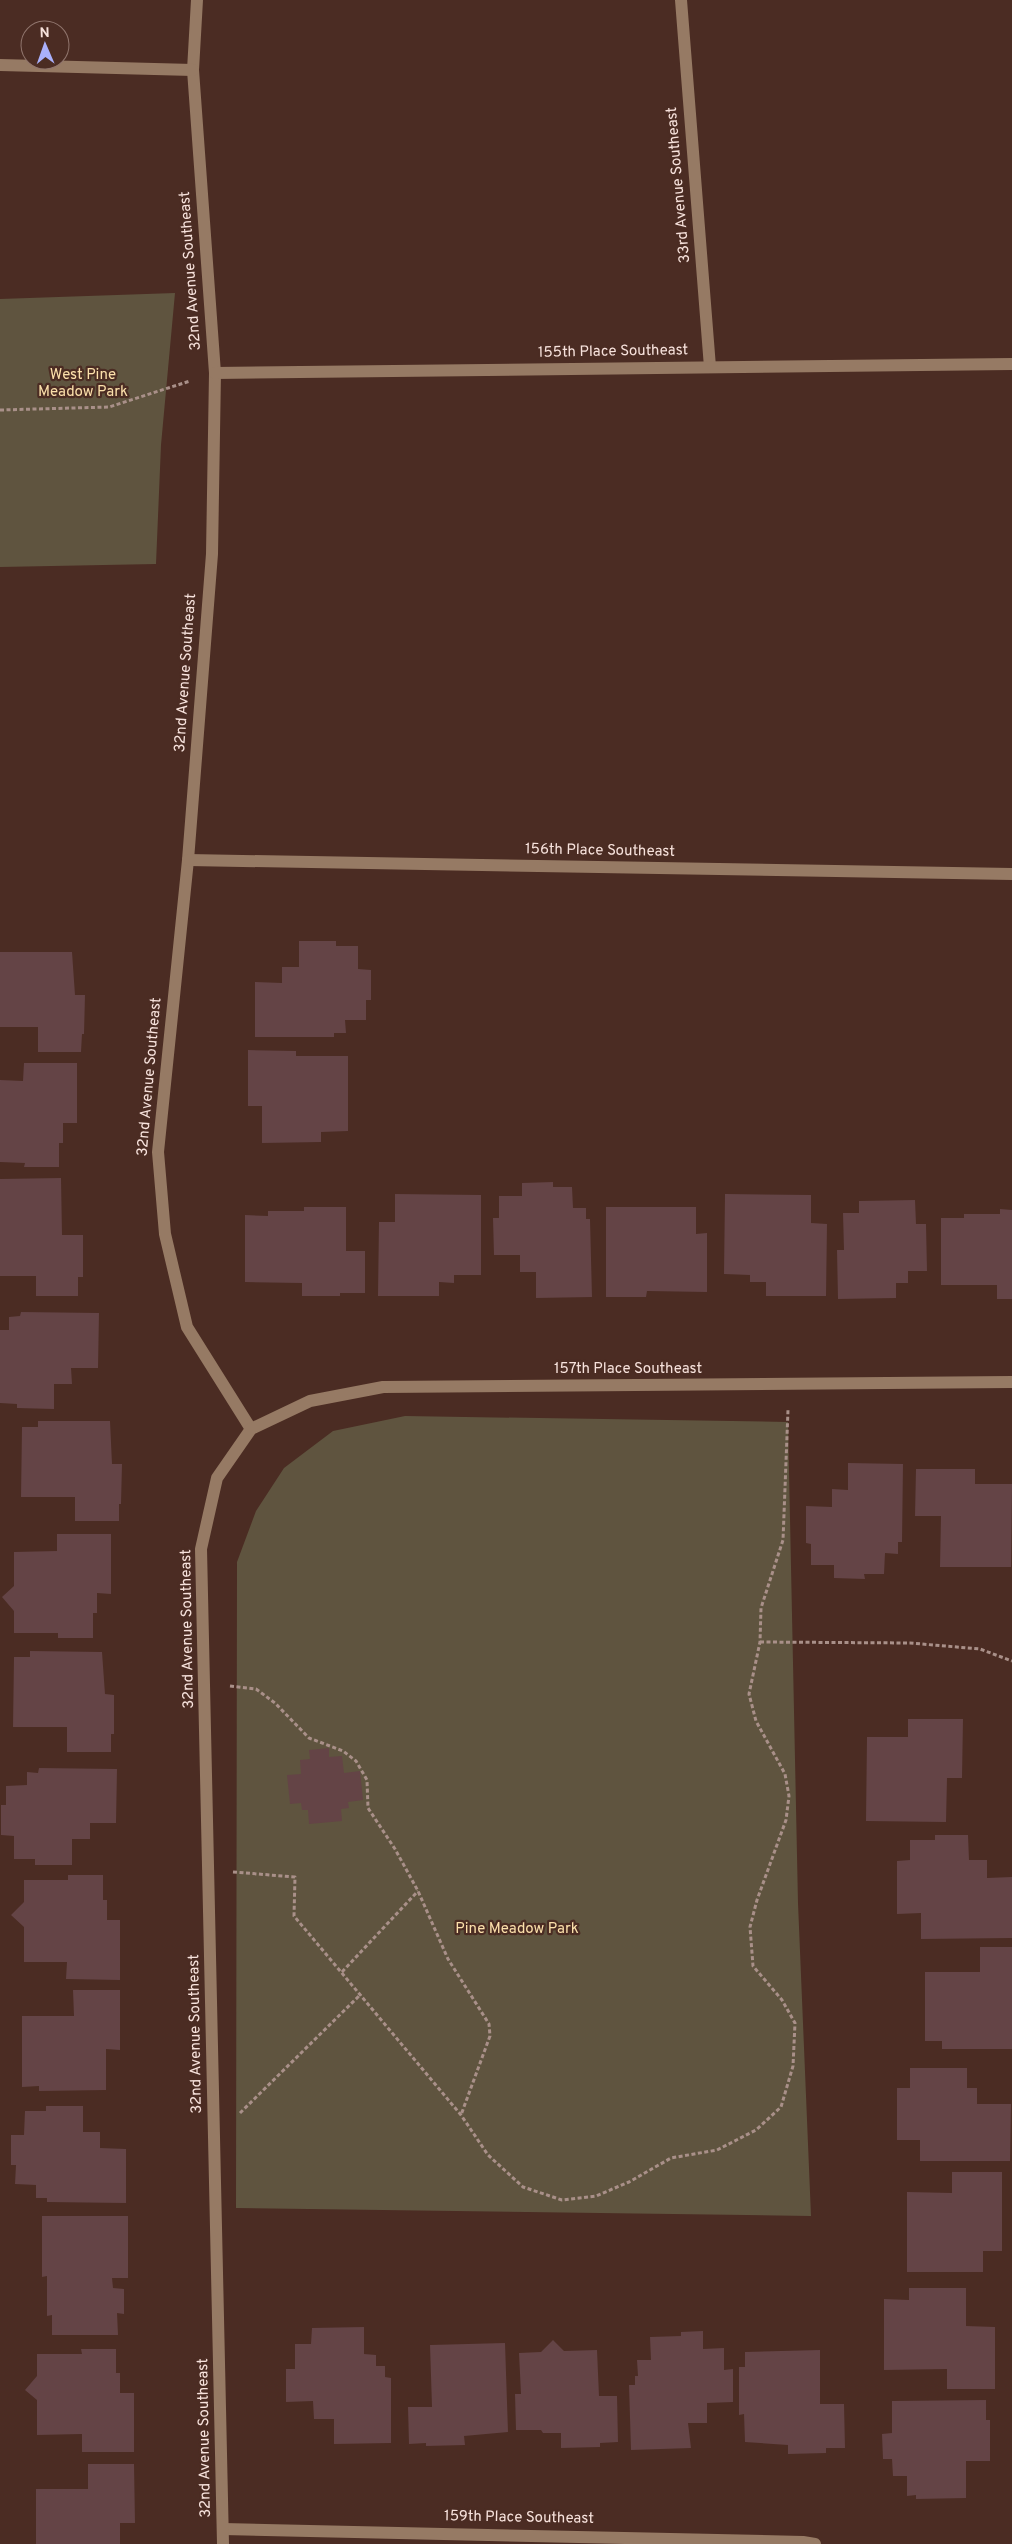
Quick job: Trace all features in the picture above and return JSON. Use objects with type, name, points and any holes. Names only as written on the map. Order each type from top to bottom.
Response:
[{"type":"street","name":"32nd Avenue Southeast","points":[[197,0],[193,70],[214,373],[212,554],[188,860],[158,1152],[165,1234],[187,1327],[251,1429],[217,1478],[201,1549],[223,2544]]},
{"type":"street","name":"33rd Avenue Southeast","points":[[681,0],[710,367]]},
{"type":"street","points":[[0,65],[193,70]]},
{"type":"street","name":"155th Place Southeast","points":[[214,373],[1012,364]]},
{"type":"street","name":"156th Place Southeast","points":[[188,860],[1012,874]]},
{"type":"street","name":"157th Place Southeast","points":[[251,1429],[310,1401],[383,1387],[1012,1382]]},
{"type":"street","name":"159th Place Southeast","points":[[223,2529],[803,2542],[815,2544]]},
{"type":"path","points":[[0,410],[110,407],[214,373]]},
{"type":"path","points":[[208,1870],[295,1877],[294,1916],[461,2115],[488,2155],[524,2187],[562,2200],[596,2196],[629,2182],[671,2158],[717,2150],[756,2130],[781,2107],[793,2066],[795,2024],[782,2000],[753,1966],[750,1928],[757,1900],[786,1820],[789,1796],[785,1774],[756,1722],[749,1694],[760,1642],[761,1608],[783,1540],[789,1384]]},
{"type":"path","points":[[760,1642],[910,1643],[980,1649],[1012,1661]]},
{"type":"path","points":[[204,1683],[256,1689],[275,1703],[309,1738],[343,1751],[356,1761],[367,1780],[368,1808],[395,1849],[418,1891],[448,1958],[489,2024],[490,2036],[461,2115]]},
{"type":"path","points":[[342,1972],[418,1891]]},
{"type":"path","points":[[215,2135],[255,2100],[361,1994]]},
{"type":"green space","name":"West Pine Meadow Park","points":[[175,293],[161,445],[156,564],[0,567],[0,299]]},
{"type":"green space","name":"Pine Meadow Park","points":[[405,1416],[788,1422],[798,1903],[811,2216],[236,2208],[237,1562],[256,1511],[284,1468],[333,1431]]},
{"type":"building","points":[[299,941],[336,941],[336,946],[358,946],[358,969],[371,970],[371,1000],[366,1000],[366,1020],[345,1020],[346,1033],[334,1033],[334,1037],[255,1037],[255,982],[282,983],[282,967],[299,967]]},
{"type":"building","points":[[0,952],[72,952],[75,995],[85,995],[84,1034],[82,1034],[81,1052],[38,1052],[38,1027],[0,1027]]},
{"type":"building","points":[[248,1050],[296,1051],[296,1056],[348,1056],[348,1131],[321,1132],[321,1142],[262,1143],[262,1106],[248,1106]]},
{"type":"building","points":[[24,1063],[77,1063],[77,1123],[63,1123],[63,1143],[59,1143],[59,1167],[24,1167],[25,1163],[0,1162],[0,1080],[23,1081]]},
{"type":"building","points":[[61,1178],[62,1235],[83,1235],[83,1277],[78,1277],[78,1296],[36,1296],[36,1276],[0,1276],[0,1179]]},
{"type":"building","points":[[553,1182],[553,1187],[572,1187],[573,1208],[586,1208],[586,1219],[590,1219],[592,1297],[536,1298],[536,1272],[520,1272],[520,1255],[494,1255],[493,1218],[499,1218],[499,1196],[522,1196],[522,1183]]},
{"type":"building","points":[[395,1194],[481,1195],[481,1275],[454,1275],[454,1283],[439,1282],[439,1296],[378,1296],[379,1222],[395,1222]]},
{"type":"building","points":[[725,1194],[811,1195],[811,1223],[827,1224],[826,1296],[766,1296],[766,1282],[750,1282],[750,1275],[724,1274]]},
{"type":"building","points":[[915,1200],[916,1224],[926,1224],[927,1271],[908,1271],[908,1283],[896,1283],[896,1298],[838,1299],[837,1250],[844,1250],[843,1213],[859,1213],[859,1201]]},
{"type":"building","points":[[304,1207],[346,1207],[346,1251],[365,1251],[365,1293],[340,1293],[340,1296],[302,1296],[302,1283],[245,1282],[245,1215],[268,1216],[268,1211],[304,1211]]},
{"type":"building","points":[[606,1207],[696,1207],[696,1234],[707,1233],[707,1292],[647,1291],[646,1297],[606,1297]]},
{"type":"building","points":[[1000,1209],[1012,1210],[1012,1299],[997,1299],[997,1285],[941,1285],[941,1218],[964,1218],[964,1214],[1000,1214]]},
{"type":"building","points":[[21,1312],[99,1313],[98,1368],[71,1368],[72,1384],[54,1384],[54,1409],[17,1408],[17,1404],[0,1403],[0,1330],[9,1330],[9,1317],[20,1316]]},
{"type":"building","points":[[38,1421],[110,1421],[112,1464],[122,1464],[119,1521],[75,1521],[75,1497],[21,1497],[22,1427],[38,1427]]},
{"type":"building","points":[[848,1463],[903,1464],[902,1542],[898,1542],[898,1554],[885,1553],[884,1574],[864,1574],[865,1579],[834,1578],[834,1565],[811,1565],[811,1544],[806,1543],[806,1506],[832,1507],[832,1489],[848,1490]]},
{"type":"building","points":[[916,1469],[975,1469],[975,1484],[1012,1484],[1011,1567],[940,1567],[941,1516],[915,1516]]},
{"type":"building","points":[[57,1534],[111,1534],[111,1594],[97,1593],[97,1613],[93,1613],[93,1638],[58,1638],[58,1633],[14,1633],[14,1611],[2,1597],[14,1586],[14,1552],[57,1551]]},
{"type":"building","points":[[30,1651],[102,1652],[105,1694],[114,1695],[114,1734],[111,1734],[111,1752],[67,1752],[67,1727],[13,1727],[14,1657],[30,1657]]},
{"type":"building","points":[[908,1719],[963,1719],[962,1778],[947,1778],[946,1822],[866,1821],[867,1737],[908,1737]]},
{"type":"building","points":[[329,1748],[329,1757],[342,1756],[344,1773],[360,1771],[363,1800],[348,1802],[349,1808],[341,1809],[342,1821],[309,1824],[308,1810],[302,1810],[301,1803],[290,1804],[287,1775],[301,1774],[300,1760],[310,1759],[309,1750]]},
{"type":"building","points":[[39,1768],[117,1769],[116,1823],[90,1823],[90,1839],[72,1839],[72,1865],[35,1865],[35,1859],[14,1859],[14,1836],[1,1835],[1,1805],[6,1805],[6,1786],[27,1785],[27,1772],[38,1773]]},
{"type":"building","points":[[935,1835],[968,1835],[969,1860],[987,1860],[987,1878],[1012,1877],[1012,1938],[921,1939],[921,1913],[897,1914],[897,1861],[910,1860],[910,1840],[935,1840]]},
{"type":"building","points":[[68,1875],[103,1875],[103,1900],[107,1900],[107,1920],[120,1920],[120,1980],[66,1979],[67,1962],[24,1962],[24,1927],[11,1915],[24,1902],[24,1880],[68,1880]]},
{"type":"building","points":[[980,1947],[1012,1947],[1012,2049],[942,2049],[942,2041],[925,2041],[925,1972],[980,1972]]},
{"type":"building","points":[[73,1990],[120,1990],[120,2050],[106,2049],[106,2090],[39,2091],[39,2086],[22,2087],[22,2016],[74,2016]]},
{"type":"building","points":[[910,2068],[967,2068],[967,2088],[977,2088],[977,2104],[1011,2104],[1010,2161],[920,2161],[920,2140],[897,2140],[897,2088],[910,2088]]},
{"type":"building","points":[[46,2106],[83,2106],[83,2132],[100,2132],[100,2148],[126,2149],[126,2203],[47,2202],[47,2198],[36,2198],[36,2185],[15,2184],[16,2165],[11,2165],[11,2135],[24,2135],[25,2111],[46,2111]]},
{"type":"building","points":[[952,2172],[1002,2172],[1002,2251],[983,2251],[983,2272],[907,2272],[907,2192],[952,2193]]},
{"type":"building","points":[[42,2216],[128,2216],[128,2278],[112,2278],[113,2288],[124,2289],[124,2314],[117,2313],[118,2335],[52,2335],[52,2315],[47,2316],[47,2276],[42,2277]]},
{"type":"building","points":[[909,2288],[966,2288],[966,2326],[995,2327],[995,2389],[947,2389],[947,2369],[884,2370],[884,2299],[909,2300]]},
{"type":"building","points":[[364,2327],[364,2354],[376,2355],[376,2366],[385,2366],[385,2377],[391,2378],[391,2443],[334,2444],[334,2419],[314,2419],[313,2401],[286,2402],[286,2369],[295,2369],[295,2344],[311,2344],[312,2328]]},
{"type":"building","points":[[703,2331],[703,2349],[724,2348],[724,2370],[733,2369],[733,2402],[707,2403],[707,2423],[688,2423],[691,2448],[631,2450],[629,2385],[635,2385],[635,2376],[638,2376],[637,2360],[651,2360],[650,2337],[681,2336],[681,2332]]},
{"type":"building","points":[[553,2340],[564,2351],[597,2350],[599,2396],[617,2396],[618,2442],[600,2443],[600,2447],[561,2448],[561,2433],[543,2433],[541,2430],[516,2430],[515,2394],[521,2394],[519,2353],[541,2352]]},
{"type":"building","points":[[505,2343],[508,2432],[464,2436],[465,2445],[426,2446],[426,2443],[409,2444],[408,2407],[432,2407],[430,2345]]},
{"type":"building","points":[[81,2349],[116,2349],[116,2373],[120,2373],[120,2393],[134,2393],[134,2452],[82,2452],[82,2434],[37,2435],[37,2400],[25,2390],[37,2376],[37,2354],[82,2354]]},
{"type":"building","points":[[820,2350],[820,2404],[844,2404],[845,2448],[826,2448],[826,2453],[788,2454],[788,2445],[745,2442],[744,2414],[739,2415],[739,2367],[745,2367],[745,2352]]},
{"type":"building","points":[[986,2400],[986,2420],[990,2420],[990,2461],[966,2461],[966,2498],[916,2499],[916,2495],[907,2496],[907,2476],[893,2476],[892,2459],[883,2459],[882,2434],[892,2433],[892,2401]]},
{"type":"building","points":[[88,2464],[134,2464],[135,2523],[120,2523],[120,2544],[36,2544],[36,2489],[88,2489]]}]
